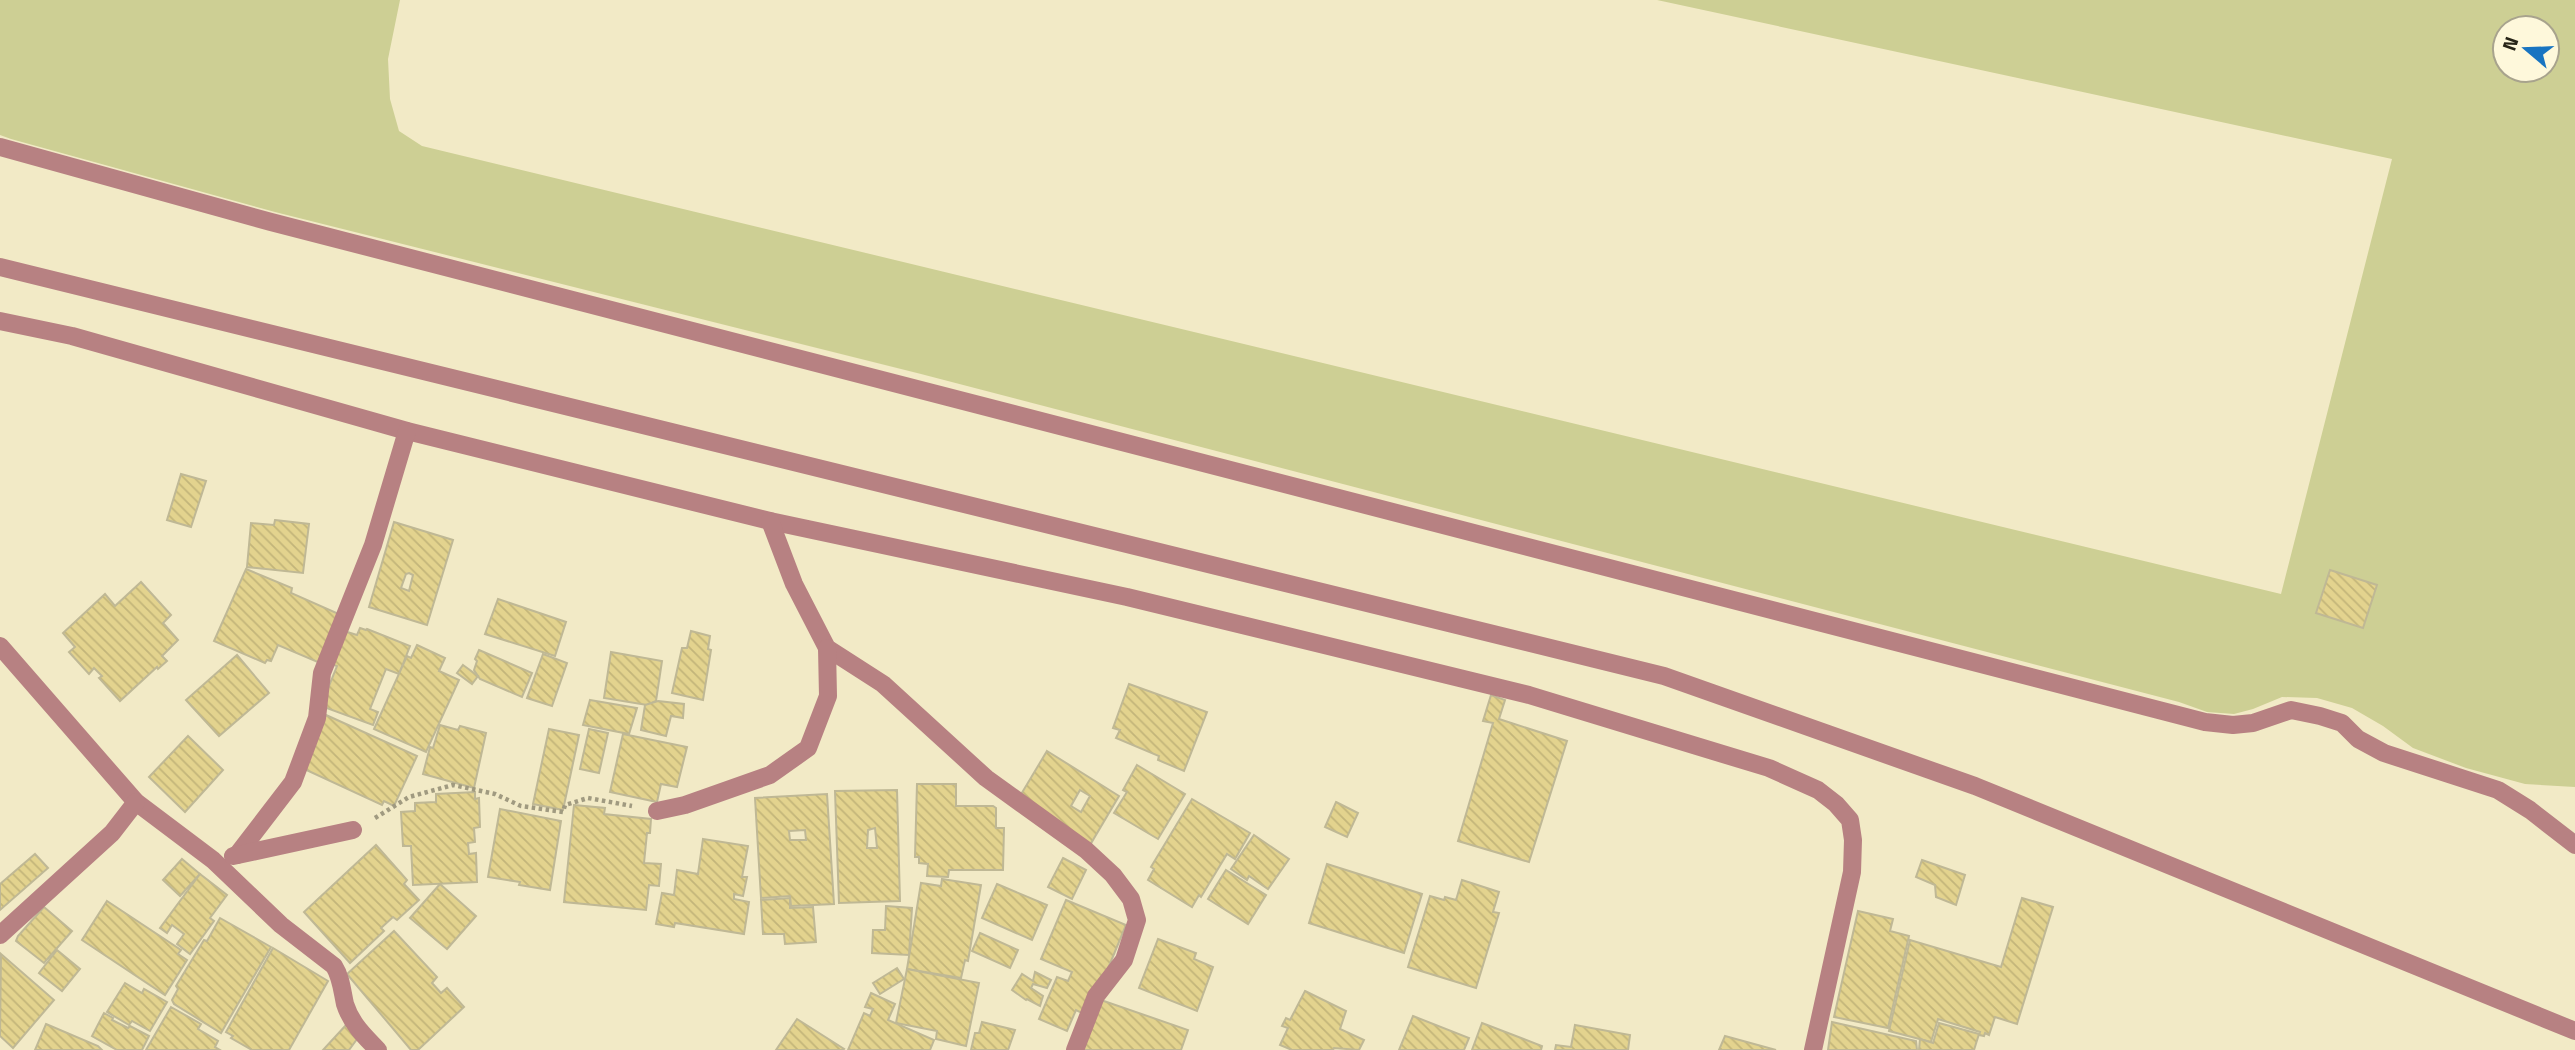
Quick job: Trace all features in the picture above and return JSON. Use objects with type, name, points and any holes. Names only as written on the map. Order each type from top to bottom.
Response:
[{"type":"street","points":[[0,146],[271,222],[2205,722],[2243,724],[2291,710],[2320,716],[2342,723],[2358,739],[2384,753],[2498,790],[2530,810],[2575,845]]},
{"type":"street","points":[[0,267],[1664,677],[1975,786],[2575,1031]]},
{"type":"street","points":[[0,321],[72,336],[407,431],[770,521],[1127,597],[1529,695],[1769,768],[1818,790],[1850,820],[1853,840],[1852,872],[1813,1050]]},
{"type":"street","points":[[237,855],[293,782],[317,718],[322,673],[373,545],[407,431]]},
{"type":"street","points":[[657,811],[771,775],[808,748],[828,696],[827,648],[794,584],[770,521]]},
{"type":"street","points":[[0,646],[136,802],[214,860],[281,925],[334,966],[339,973],[346,1006],[358,1030],[378,1050]]},
{"type":"street","points":[[827,648],[883,684],[986,778],[1086,850],[1114,874],[1131,898],[1137,920],[1124,960],[1096,996],[1075,1050]]},
{"type":"street","points":[[0,935],[112,833],[136,802]]},
{"type":"street","points":[[214,860],[353,830]]},
{"type":"path","points":[[353,830],[409,797],[453,785],[495,794],[521,806],[563,812],[565,805],[588,798],[657,811]]},
{"type":"green space","points":[[0,0],[400,0],[388,59],[390,99],[399,131],[422,146],[2281,594],[2392,159],[1657,0],[2575,0],[2575,787],[2525,784],[2466,768],[2413,748],[2352,708],[2317,698],[2282,697],[2234,714],[2207,712],[2179,702],[921,374],[275,212],[0,135]]},
{"type":"building","points":[[181,474],[206,481],[191,527],[167,520]]},
{"type":"building","points":[[275,520],[309,524],[303,573],[247,567],[251,523],[274,525]]},
{"type":"building","points":[[394,522],[453,540],[427,625],[369,607]],"holes":[[[406,574],[413,575],[409,591],[401,588]]]},
{"type":"building","points":[[246,569],[292,588],[291,593],[341,615],[320,663],[278,645],[271,661],[267,660],[265,663],[214,641]]},
{"type":"building","points":[[2330,570],[2377,585],[2363,628],[2316,613]]},
{"type":"building","points":[[141,582],[171,615],[163,623],[178,640],[162,656],[167,661],[120,701],[99,678],[102,676],[94,668],[89,674],[69,652],[75,647],[63,633],[105,594],[115,606]]},
{"type":"building","points":[[498,599],[566,622],[555,656],[485,634]]},
{"type":"building","points":[[360,628],[410,646],[399,674],[386,669],[370,709],[378,712],[373,725],[321,706],[337,666],[331,664],[344,631],[357,635]]},
{"type":"building","points":[[691,631],[710,636],[708,649],[711,650],[703,700],[672,693],[682,648],[687,648]]},
{"type":"building","points":[[417,645],[445,658],[439,671],[459,680],[426,752],[374,729],[407,656],[411,658]]},
{"type":"building","points":[[479,650],[532,673],[522,697],[480,679],[474,670]]},
{"type":"building","points":[[611,652],[662,661],[656,701],[647,705],[604,698]]},
{"type":"building","points":[[543,654],[567,663],[552,706],[527,698]]},
{"type":"building","points":[[237,655],[269,693],[219,736],[186,700]]},
{"type":"building","points":[[463,665],[478,676],[472,684],[457,673]]},
{"type":"building","points":[[1129,684],[1207,712],[1184,771],[1158,760],[1159,756],[1116,738],[1120,730],[1113,728]]},
{"type":"building","points":[[1491,695],[1505,700],[1499,719],[1567,741],[1529,862],[1458,841],[1493,723],[1483,721]]},
{"type":"building","points":[[590,700],[637,708],[629,734],[583,725]]},
{"type":"building","points":[[658,701],[684,704],[683,718],[671,716],[666,736],[641,730],[645,705]]},
{"type":"building","points":[[326,715],[417,756],[394,806],[384,801],[382,805],[302,768]]},
{"type":"building","points":[[440,725],[458,730],[460,726],[486,733],[474,788],[423,774],[430,747],[433,748]]},
{"type":"building","points":[[549,729],[579,735],[563,810],[533,804]]},
{"type":"building","points":[[589,729],[608,733],[599,773],[580,769]]},
{"type":"building","points":[[623,734],[687,747],[677,787],[661,784],[657,802],[610,792]]},
{"type":"building","points":[[188,736],[223,770],[185,812],[149,777]]},
{"type":"building","points":[[1047,751],[1119,796],[1090,845],[1017,801]],"holes":[[[1080,790],[1090,796],[1081,812],[1071,806]]]},
{"type":"building","points":[[1137,765],[1185,794],[1158,839],[1114,813],[1127,792],[1123,790]]},
{"type":"building","points":[[917,784],[956,784],[956,806],[996,808],[996,828],[1004,828],[1003,870],[949,870],[948,877],[927,876],[928,864],[919,863],[919,857],[915,857]]},
{"type":"building","points":[[897,790],[900,901],[839,903],[835,791]],"holes":[[[875,828],[877,848],[867,848],[868,830]]]},
{"type":"building","points":[[475,792],[475,799],[479,798],[480,827],[474,828],[475,842],[468,843],[469,854],[476,853],[477,882],[413,885],[411,846],[403,846],[401,812],[415,811],[415,803],[436,802],[436,794]]},
{"type":"building","points":[[827,794],[834,904],[791,906],[790,896],[761,898],[755,798]],"holes":[[[805,830],[806,840],[790,840],[789,831]]]},
{"type":"building","points":[[1192,799],[1250,833],[1235,859],[1227,854],[1192,907],[1148,880],[1154,869],[1151,867]]},
{"type":"building","points":[[1336,802],[1358,813],[1347,837],[1325,827]]},
{"type":"building","points":[[574,805],[605,808],[604,814],[651,819],[644,863],[661,864],[659,886],[649,885],[646,910],[564,902]]},
{"type":"building","points":[[500,809],[561,821],[550,890],[488,877]]},
{"type":"building","points":[[1254,835],[1289,859],[1268,889],[1249,876],[1247,880],[1231,869]]},
{"type":"building","points":[[703,839],[748,846],[742,877],[747,877],[743,896],[734,894],[734,899],[749,902],[744,934],[675,923],[674,927],[656,924],[662,893],[674,895],[677,870],[698,874]]},
{"type":"building","points":[[376,845],[407,880],[404,884],[419,900],[397,920],[393,917],[381,928],[384,931],[350,963],[304,912]]},
{"type":"building","points":[[35,854],[48,868],[0,910],[0,884]]},
{"type":"building","points":[[1063,858],[1086,870],[1072,899],[1048,887]]},
{"type":"building","points":[[182,859],[200,874],[180,896],[163,880]]},
{"type":"building","points":[[1922,860],[1965,875],[1956,905],[1936,897],[1935,885],[1916,877]]},
{"type":"building","points":[[1327,864],[1422,894],[1404,953],[1309,923]]},
{"type":"building","points":[[1226,870],[1266,895],[1248,924],[1208,899]]},
{"type":"building","points":[[200,874],[227,895],[210,918],[214,921],[190,954],[177,944],[184,934],[172,925],[167,933],[160,928]]},
{"type":"building","points":[[942,879],[981,885],[968,961],[965,960],[961,978],[907,969],[921,883],[941,886]]},
{"type":"building","points":[[1462,880],[1499,892],[1493,912],[1499,913],[1476,988],[1408,967],[1430,896],[1456,900]]},
{"type":"building","points":[[440,884],[476,916],[447,949],[410,918]]},
{"type":"building","points":[[997,884],[1047,905],[1032,940],[982,918]]},
{"type":"building","points":[[790,898],[790,908],[813,907],[816,942],[785,944],[784,934],[763,934],[761,900]]},
{"type":"building","points":[[2022,898],[2053,907],[2017,1024],[1995,1017],[1989,1035],[1985,1033],[1984,1036],[1979,1035],[1980,1032],[1938,1019],[1931,1042],[1889,1031],[1910,940],[2001,967]]},
{"type":"building","points":[[1066,900],[1126,925],[1102,983],[1084,1014],[1076,1010],[1067,1031],[1039,1019],[1057,977],[1068,981],[1072,972],[1041,959]]},
{"type":"building","points":[[107,901],[181,950],[178,954],[187,960],[165,995],[82,940]]},
{"type":"building","points":[[886,906],[912,908],[909,955],[872,953],[873,930],[885,930]]},
{"type":"building","points":[[44,907],[72,931],[44,963],[16,941]]},
{"type":"building","points":[[1858,911],[1893,919],[1890,931],[1909,936],[1888,1028],[1834,1017]]},
{"type":"building","points":[[220,918],[271,947],[221,1033],[174,1004],[172,1000],[178,989],[176,986]]},
{"type":"building","points":[[394,931],[437,977],[432,983],[441,993],[447,988],[464,1007],[418,1050],[411,1050],[347,974]]},
{"type":"building","points":[[980,933],[1018,950],[1010,968],[972,951]]},
{"type":"building","points":[[1158,939],[1196,953],[1194,959],[1213,967],[1197,1011],[1139,988]]},
{"type":"building","points":[[273,948],[328,981],[289,1050],[252,1050],[226,1032]]},
{"type":"building","points":[[57,950],[80,969],[62,991],[39,973]]},
{"type":"building","points":[[1,954],[54,1000],[13,1048],[0,1036]]},
{"type":"building","points":[[897,968],[904,979],[880,994],[873,983]]},
{"type":"building","points":[[907,969],[979,983],[966,1046],[936,1039],[937,1031],[896,1023]]},
{"type":"building","points":[[1035,972],[1051,980],[1047,988],[1033,984],[1031,988],[1043,996],[1040,1006],[1012,990],[1022,974],[1033,981]]},
{"type":"building","points":[[125,983],[142,993],[144,989],[167,1002],[150,1031],[132,1021],[129,1025],[107,1012]]},
{"type":"building","points":[[1305,991],[1346,1011],[1340,1029],[1364,1040],[1359,1050],[1292,1050],[1280,1045],[1288,1028],[1282,1026],[1286,1018],[1290,1020]]},
{"type":"building","points":[[871,993],[895,1004],[888,1020],[934,1040],[930,1050],[848,1050],[864,1013],[870,1016],[873,1009],[865,1007]]},
{"type":"building","points":[[1098,999],[1188,1030],[1181,1050],[1082,1050]]},
{"type":"building","points":[[171,1007],[201,1024],[198,1029],[218,1041],[215,1047],[220,1050],[146,1050]]},
{"type":"building","points":[[104,1013],[113,1018],[112,1020],[149,1036],[142,1050],[117,1050],[92,1036]]},
{"type":"building","points":[[1413,1016],[1469,1038],[1464,1050],[1399,1050]]},
{"type":"building","points":[[797,1019],[844,1049],[776,1050]]},
{"type":"building","points":[[982,1022],[1015,1030],[1008,1050],[971,1050],[975,1033],[979,1033]]},
{"type":"building","points":[[1832,1022],[1916,1041],[1917,1050],[1828,1050]]},
{"type":"building","points":[[1482,1023],[1542,1046],[1541,1050],[1472,1050]]},
{"type":"building","points":[[1939,1023],[1979,1034],[1974,1050],[1919,1050],[1920,1039],[1933,1043]]},
{"type":"building","points":[[46,1024],[98,1046],[102,1050],[35,1050]]},
{"type":"building","points":[[347,1024],[360,1035],[349,1050],[323,1050]]},
{"type":"building","points":[[1575,1025],[1630,1035],[1628,1050],[1555,1050],[1556,1045],[1571,1047]]},
{"type":"building","points":[[1725,1036],[1776,1050],[1719,1050]]}]
